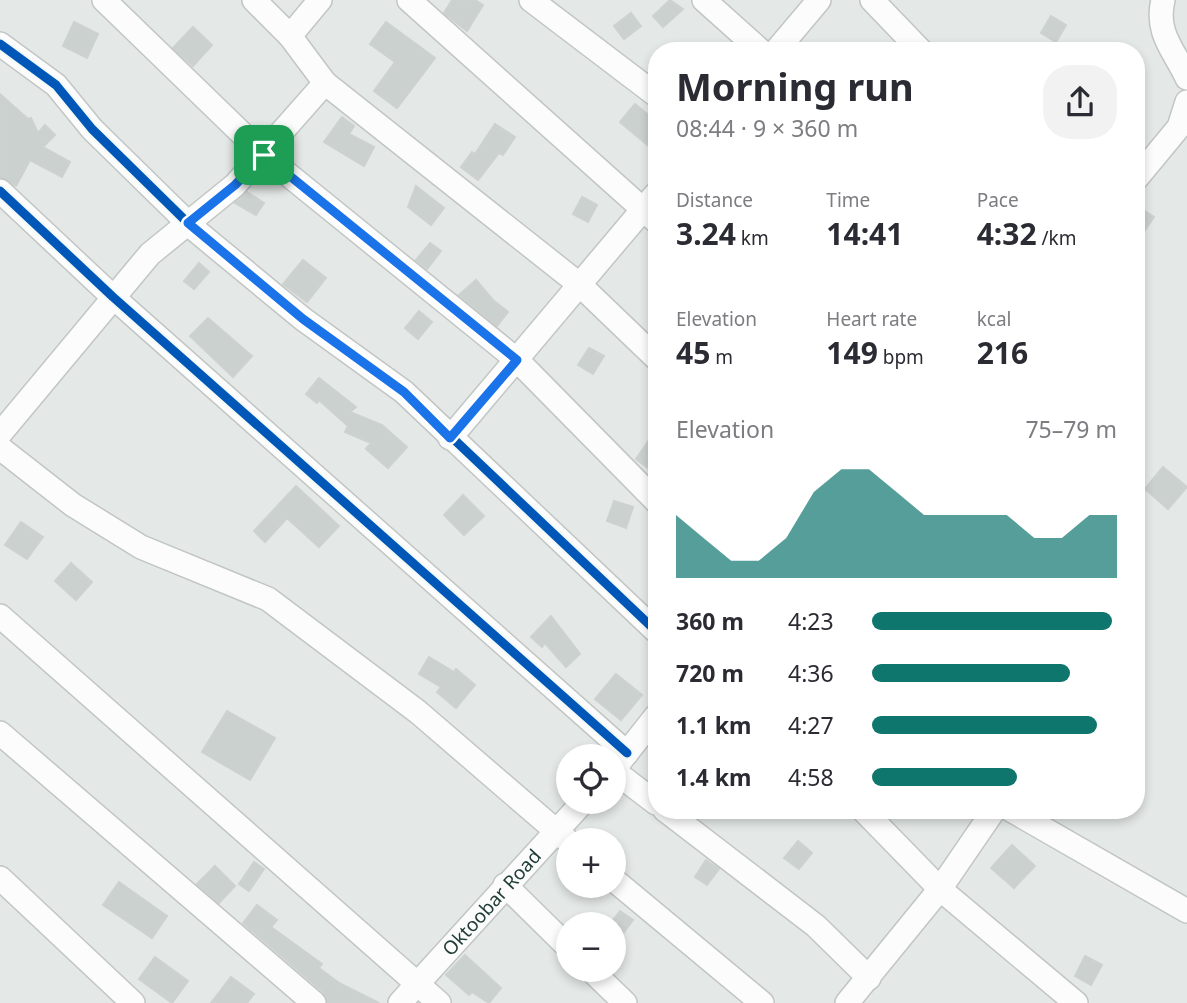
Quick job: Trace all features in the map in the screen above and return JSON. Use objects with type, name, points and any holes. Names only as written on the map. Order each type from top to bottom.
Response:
[{"type":"street","points":[[104,0],[264,155],[517,360],[648,493]]},
{"type":"street","points":[[254,0],[290,36],[325,83],[580,285],[648,350]]},
{"type":"street","points":[[290,36],[320,0]]},
{"type":"street","points":[[409,0],[648,205]]},
{"type":"street","points":[[531,0],[648,89]]},
{"type":"street","points":[[704,0],[751,42]]},
{"type":"street","points":[[784,42],[819,0]]},
{"type":"street","points":[[872,0],[912,42]]},
{"type":"street","points":[[1163,0],[1159,16],[1162,35],[1187,78]]},
{"type":"street","points":[[0,44],[56,85],[92,129],[188,223],[303,319],[404,392],[450,438],[500,480],[648,623]]},
{"type":"street","points":[[0,434],[150,254],[235,185],[325,83]]},
{"type":"street","points":[[1145,168],[1179,127],[1187,102]]},
{"type":"street","points":[[0,191],[596,744]]},
{"type":"street","points":[[450,438],[580,285],[648,212]]},
{"type":"street","points":[[0,448],[73,505],[141,547],[268,599],[418,712],[556,832]]},
{"type":"street","points":[[0,616],[439,1003]]},
{"type":"street","points":[[626,754],[648,726]]},
{"type":"street","points":[[0,733],[314,1003]]},
{"type":"street","points":[[626,772],[648,795]]},
{"type":"street","points":[[677,819],[816,926],[869,978]]},
{"type":"street","points":[[872,819],[940,889],[1076,1003]]},
{"type":"street","points":[[847,1003],[940,889],[988,819]]},
{"type":"street","points":[[1027,819],[1187,911]]},
{"type":"street","name":"Oktoobar Road","points":[[400,1003],[505,885],[556,842]]},
{"type":"street","points":[[0,878],[133,1003]]},
{"type":"street","points":[[505,885],[556,935]]},
{"type":"street","points":[[626,890],[762,1003]]},
{"type":"street","points":[[603,982],[625,1003]]},
{"type":"building","points":[[452,0],[475,0],[483,5],[467,31],[444,13]]},
{"type":"building","points":[[670,0],[683,9],[663,27],[653,16]]},
{"type":"building","points":[[631,13],[641,26],[624,39],[614,26]]},
{"type":"building","points":[[1051,16],[1066,25],[1056,42],[1041,33]]},
{"type":"building","points":[[74,22],[98,34],[87,58],[63,46]]},
{"type":"building","points":[[386,22],[435,58],[397,108],[374,91],[395,62],[370,44]]},
{"type":"building","points":[[193,27],[212,45],[193,66],[173,48]]},
{"type":"building","points":[[0,94],[28,119],[31,118],[38,133],[45,125],[55,135],[43,147],[70,162],[62,177],[30,160],[16,186],[0,177]]},
{"type":"building","points":[[635,104],[648,115],[648,145],[620,122]]},
{"type":"building","points":[[342,117],[354,126],[349,134],[374,147],[364,166],[324,142]]},
{"type":"building","points":[[495,124],[515,137],[503,155],[499,153],[478,180],[461,167],[472,152],[475,154]]},
{"type":"building","points":[[416,186],[444,208],[431,225],[408,207]]},
{"type":"building","points":[[247,192],[264,203],[256,215],[235,203]]},
{"type":"building","points":[[582,197],[597,205],[588,222],[573,214]]},
{"type":"building","points":[[1145,211],[1154,217],[1145,230]]},
{"type":"building","points":[[430,243],[441,251],[427,269],[416,260]]},
{"type":"building","points":[[303,260],[326,278],[307,302],[283,284]]},
{"type":"building","points":[[199,263],[209,272],[194,289],[184,281]]},
{"type":"building","points":[[476,280],[493,300],[508,312],[497,326],[459,295]]},
{"type":"building","points":[[419,311],[432,322],[418,339],[405,328]]},
{"type":"building","points":[[208,318],[252,356],[233,377],[190,336]]},
{"type":"building","points":[[589,348],[604,356],[593,374],[578,365]]},
{"type":"building","points":[[319,378],[356,407],[350,412],[382,425],[407,447],[388,468],[366,449],[371,443],[345,432],[348,426],[319,400],[317,403],[306,394]]},
{"type":"building","points":[[648,442],[648,468],[636,459]]},
{"type":"building","points":[[1163,467],[1187,487],[1168,509],[1145,489]]},
{"type":"building","points":[[296,486],[339,526],[319,547],[287,518],[265,542],[254,531]]},
{"type":"building","points":[[463,495],[484,516],[464,535],[444,515]]},
{"type":"building","points":[[614,501],[633,507],[626,528],[607,521]]},
{"type":"building","points":[[21,522],[43,537],[27,559],[5,545]]},
{"type":"building","points":[[71,563],[92,582],[76,600],[55,581]]},
{"type":"building","points":[[551,616],[580,654],[566,667],[545,643],[542,647],[531,637]]},
{"type":"building","points":[[429,657],[454,672],[456,669],[475,685],[456,708],[437,692],[441,687],[419,674]]},
{"type":"building","points":[[616,674],[642,695],[621,720],[595,699]]},
{"type":"building","points":[[227,711],[275,738],[250,780],[202,752]]},
{"type":"building","points":[[798,841],[812,853],[799,869],[784,858]]},
{"type":"building","points":[[1012,845],[1035,866],[1014,888],[991,868]]},
{"type":"building","points":[[706,860],[719,869],[707,885],[695,877]]},
{"type":"building","points":[[254,862],[264,869],[249,891],[239,884]]},
{"type":"building","points":[[215,866],[235,886],[219,903],[197,884]]},
{"type":"building","points":[[119,882],[167,916],[152,938],[103,905]]},
{"type":"building","points":[[257,905],[277,920],[271,927],[322,964],[319,968],[339,983],[379,1003],[328,1002],[323,992],[243,923]]},
{"type":"building","points":[[626,915],[633,920],[626,930]]},
{"type":"building","points":[[465,955],[501,988],[489,1003],[472,992],[469,995],[446,975]]},
{"type":"building","points":[[1085,956],[1102,965],[1091,985],[1075,976]]},
{"type":"building","points":[[155,957],[188,981],[172,1003],[139,979]]},
{"type":"building","points":[[231,977],[254,994],[247,1003],[211,1003]]},
{"type":"cycle path","points":[[0,44],[56,85],[92,129],[194,229],[303,319],[404,392],[648,623]]},
{"type":"cycle path","points":[[0,191],[113,297],[627,753]]},
{"type":"route","points":[[264,155],[517,360],[450,438],[404,392],[303,319],[188,223],[235,185],[264,155]]}]
